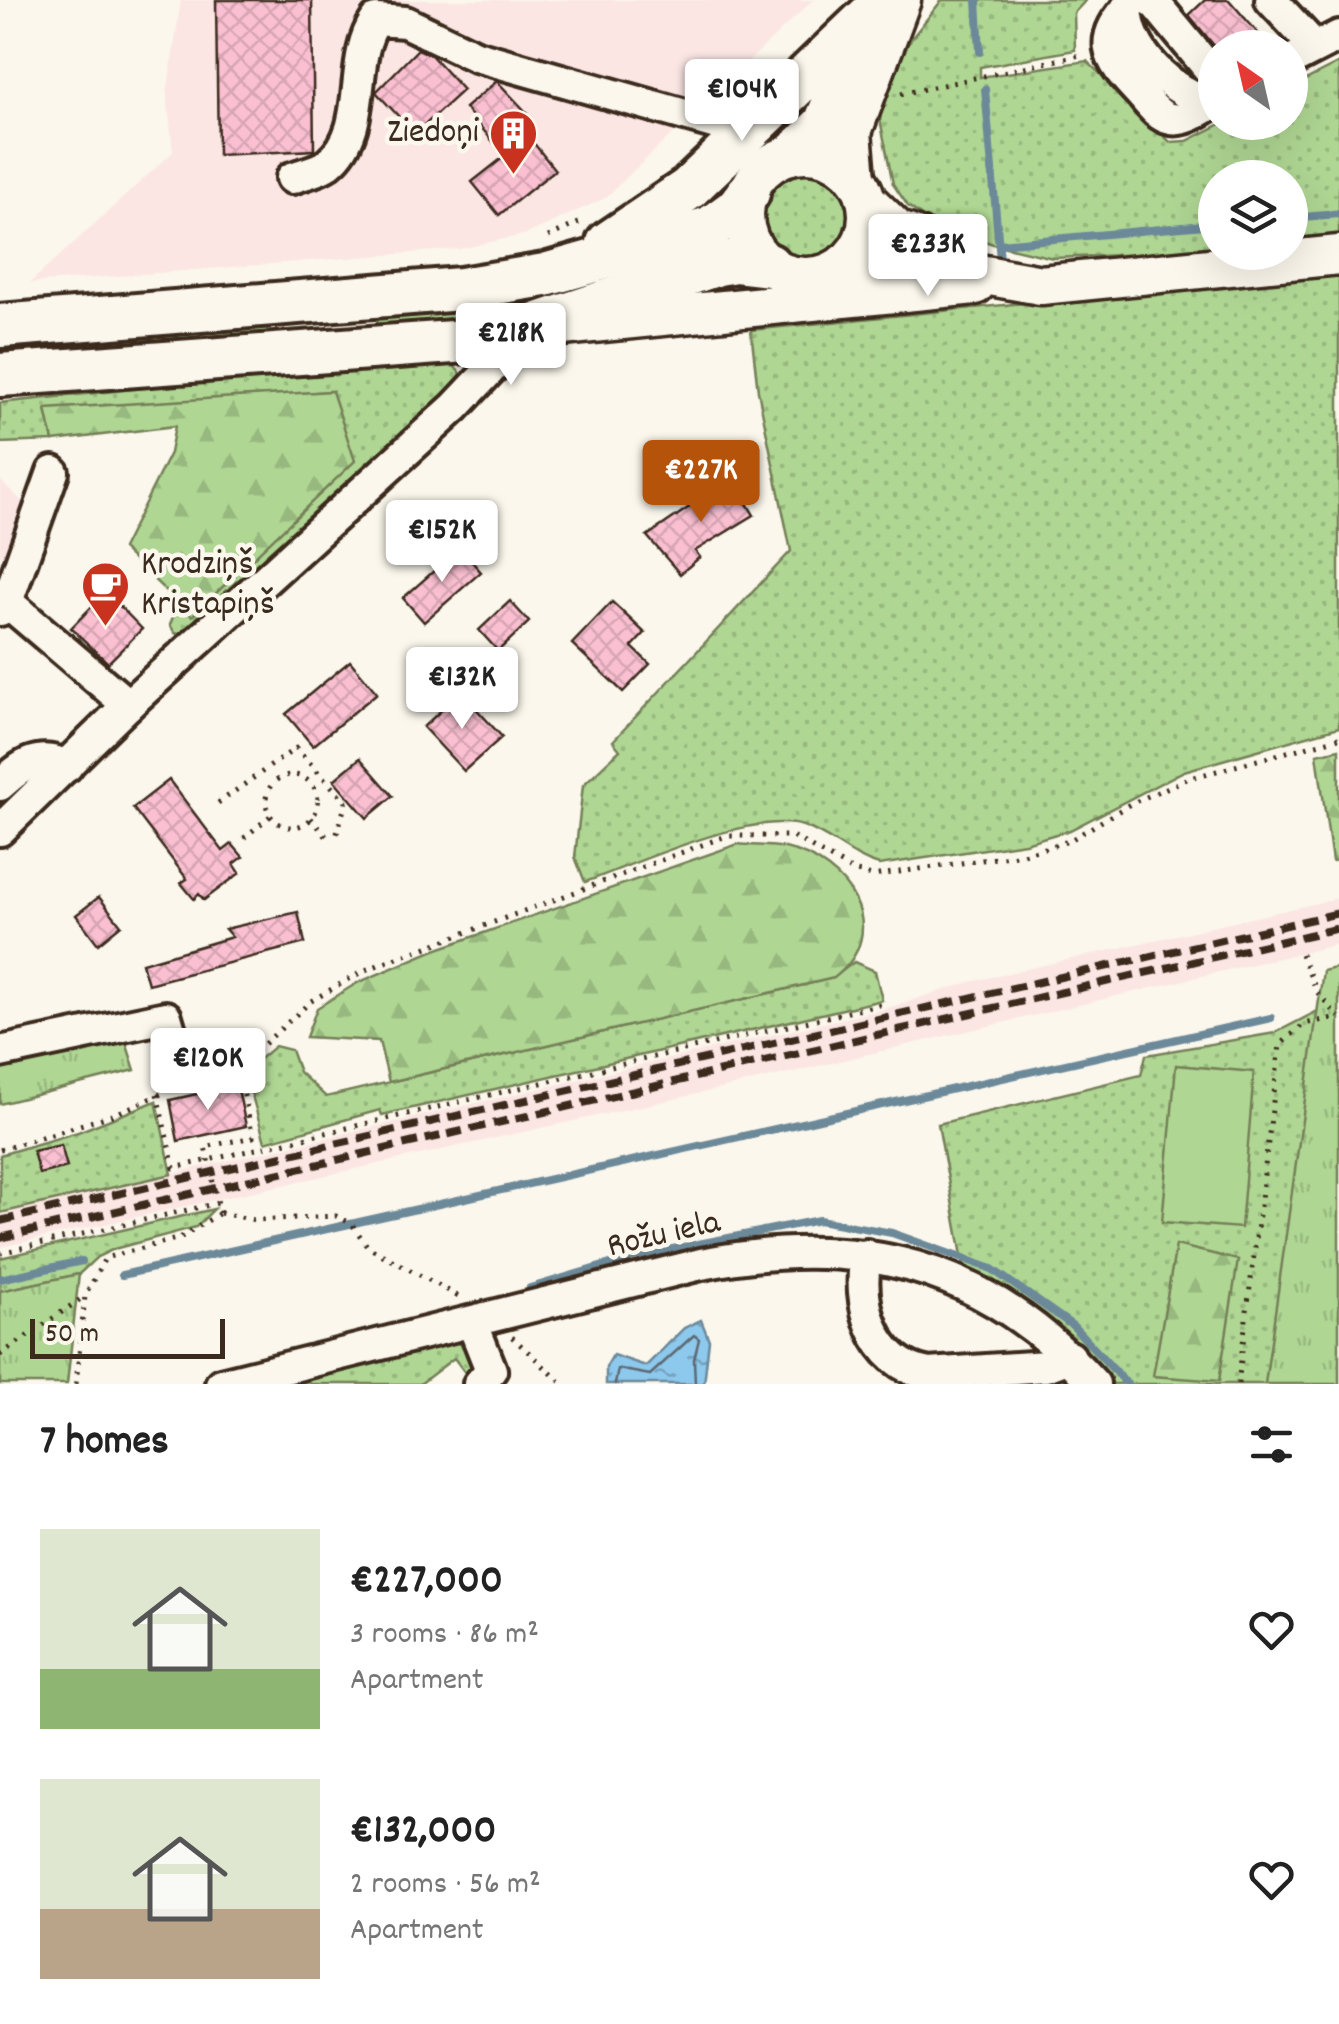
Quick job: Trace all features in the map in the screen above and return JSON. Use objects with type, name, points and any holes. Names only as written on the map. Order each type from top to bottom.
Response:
[{"type":"highway","points":[[0,326],[461,289],[654,216],[885,5]]},
{"type":"highway","points":[[540,259],[710,228],[736,209],[748,193]]},
{"type":"highway","points":[[0,375],[494,338],[531,329],[718,264],[734,261],[769,266]]},
{"type":"main road","points":[[845,263],[864,234],[852,132],[885,5]]},
{"type":"main road","points":[[885,5],[824,123],[790,155],[764,169],[748,193],[744,225],[749,240],[769,266],[784,274],[816,276],[845,263],[889,258],[1040,285],[1339,255]]},
{"type":"main road","points":[[790,155],[819,155],[861,189],[898,230],[956,251],[1012,281]]},
{"type":"main road","points":[[531,329],[803,305],[1012,281]]},
{"type":"street","points":[[1271,0],[1315,48]]},
{"type":"street","points":[[1138,2],[1116,19],[1110,50],[1112,65],[1159,113],[1172,120],[1190,116],[1198,109]]},
{"type":"street","points":[[1138,2],[1128,25],[1146,57],[1179,91],[1198,93]]},
{"type":"street","points":[[292,178],[330,163],[353,124],[363,38],[376,20],[405,22],[476,56],[717,124],[742,139]]},
{"type":"street","points":[[0,830],[128,705],[455,407],[499,356],[531,329]]},
{"type":"street","points":[[53,472],[4,606],[128,705]]},
{"type":"street","points":[[0,785],[24,763],[50,757],[67,766]]},
{"type":"street","points":[[0,1052],[166,1017],[181,1068]]},
{"type":"street","name":"Rožu iela","points":[[221,1384],[738,1256],[818,1250],[866,1255],[937,1272],[979,1290],[1018,1313],[1070,1357],[1094,1384]]},
{"type":"street","points":[[866,1255],[861,1280],[864,1313],[884,1345],[912,1368],[928,1374],[1046,1366],[1070,1357]]},
{"type":"street","points":[[480,1320],[492,1379]]},
{"type":"path","points":[[862,100],[886,105],[905,91],[1110,50]]},
{"type":"path","points":[[540,259],[596,214]]},
{"type":"path","points":[[220,1212],[205,1147],[252,1137],[238,1068],[311,1000],[365,970],[726,836],[792,836],[853,871],[872,876],[1022,854],[1069,841],[1130,804],[1186,779],[1339,738]]},
{"type":"path","points":[[218,803],[296,748],[346,802],[333,839],[311,818]]},
{"type":"path","points":[[256,776],[269,787]]},
{"type":"path","points":[[284,776],[303,777],[318,801],[311,818],[286,826],[270,816],[265,802],[269,787],[284,776]]},
{"type":"path","points":[[244,838],[270,816]]},
{"type":"path","points":[[1301,954],[1317,992],[1339,1017]]},
{"type":"path","points":[[0,1150],[115,1114],[157,1094],[174,1168],[882,1004]]},
{"type":"path","points":[[1238,1384],[1280,1045],[1304,1024],[1339,1017]]},
{"type":"path","points":[[0,1253],[218,1203]]},
{"type":"path","points":[[76,1384],[85,1296],[105,1258],[180,1238],[220,1212],[255,1220],[336,1216],[351,1223],[368,1247],[480,1320],[563,1384]]},
{"type":"path","points":[[0,1355],[85,1296]]},
{"type":"shaded area","points":[[181,0],[813,0],[605,198],[527,234],[460,249],[30,283],[173,152],[167,94]]},
{"type":"shaded area","points":[[0,480],[28,507],[26,530],[0,556]]},
{"type":"shaded area","points":[[1339,898],[1339,944],[724,1088],[0,1247],[0,1213],[884,1009],[970,982]]},
{"type":"green space","points":[[942,0],[1086,0],[1074,13],[1075,50],[980,67],[980,77],[1087,61],[1170,142],[1198,136],[1198,140],[1308,140],[1308,79],[1339,63],[1339,239],[1308,242],[1308,160],[1198,160],[1198,252],[1053,258],[993,244],[927,220],[908,206],[893,184],[880,119],[888,79],[911,39]]},
{"type":"green space","points":[[805,164],[825,168],[842,179],[853,196],[857,216],[853,236],[842,253],[825,264],[805,268],[785,264],[768,253],[757,236],[753,216],[757,196],[768,179],[785,168]]},
{"type":"green space","points":[[709,239],[565,303],[463,324],[374,331],[380,314]]},
{"type":"green space","points":[[1339,272],[1339,727],[1184,771],[1070,830],[1025,843],[879,865],[803,826],[754,825],[694,841],[585,882],[575,857],[583,785],[620,750],[613,741],[791,551],[758,391],[751,330]]},
{"type":"green space","points":[[267,325],[268,337],[0,358],[0,345]]},
{"type":"green space","points":[[454,366],[461,374],[446,393],[186,635],[175,633],[170,625],[178,603],[192,615],[332,391],[46,410],[53,441],[0,443],[0,403],[219,380]]},
{"type":"green space","points":[[332,391],[355,461],[192,616],[122,549],[170,453],[175,426],[53,441],[46,409]]},
{"type":"green space","points":[[1339,749],[1339,860],[1332,861],[1317,754]]},
{"type":"green space","points":[[738,844],[785,848],[808,856],[844,883],[856,901],[861,940],[852,959],[834,978],[389,1082],[379,1041],[306,1037],[317,1008],[357,983],[432,951]]},
{"type":"green space","points":[[854,962],[875,971],[882,1000],[382,1115],[380,1110],[265,1142],[249,1085],[251,1066],[275,1046],[291,1050],[299,1072],[326,1097],[833,978]]},
{"type":"green space","points":[[1339,967],[1339,1384],[1265,1384],[1323,971]]},
{"type":"green space","points":[[1339,1000],[1268,1384],[1113,1384],[1044,1318],[964,1267],[938,1124],[1141,1075],[1146,1055],[1275,1033]]},
{"type":"green space","points":[[123,1033],[135,1070],[0,1104],[0,1059]]},
{"type":"green space","points":[[1176,1065],[1254,1072],[1241,1228],[1162,1222]]},
{"type":"green space","points":[[156,1101],[172,1174],[0,1213],[0,1155],[78,1132]]},
{"type":"green space","points":[[214,1209],[196,1227],[114,1249],[97,1257],[79,1274],[0,1291],[0,1258]]},
{"type":"green space","points":[[1176,1245],[1238,1260],[1219,1381],[1153,1376]]},
{"type":"green space","points":[[79,1274],[67,1384],[0,1384],[0,1291]]},
{"type":"green space","points":[[457,1342],[478,1361],[469,1378],[454,1358],[420,1384],[283,1384]]},
{"type":"water","points":[[701,1320],[709,1340],[704,1384],[606,1384],[606,1367],[613,1355],[646,1366],[684,1328]]},
{"type":"building","points":[[216,0],[312,0],[314,150],[218,155]]},
{"type":"building","points":[[1205,0],[1229,0],[1255,30],[1201,30],[1189,15]]},
{"type":"building","points":[[418,49],[431,55],[463,90],[415,134],[376,92]]},
{"type":"building","points":[[497,81],[527,113],[517,122],[555,170],[499,215],[472,182],[505,156],[465,108]]},
{"type":"building","points":[[732,478],[754,515],[695,551],[700,557],[680,574],[647,536]]},
{"type":"building","points":[[460,548],[481,572],[424,622],[403,598]]},
{"type":"building","name":"Krodziņš Kristapiņš","points":[[106,592],[142,629],[108,663],[71,628]]},
{"type":"building","points":[[510,601],[529,622],[498,651],[479,630]]},
{"type":"building","points":[[612,602],[645,633],[632,647],[650,664],[623,692],[572,644]]},
{"type":"building","points":[[350,661],[377,693],[313,746],[286,714]]},
{"type":"building","points":[[461,692],[502,737],[464,771],[423,727]]},
{"type":"building","points":[[360,758],[393,796],[367,818],[334,780]]},
{"type":"building","points":[[169,780],[223,851],[232,844],[243,857],[234,864],[240,873],[204,900],[199,894],[194,899],[181,883],[187,879],[133,808]]},
{"type":"building","points":[[99,897],[121,925],[98,944],[76,915]]},
{"type":"building","points":[[298,912],[305,943],[148,984],[142,963],[232,937],[225,929]]},
{"type":"building","points":[[237,1085],[246,1126],[178,1141],[170,1100]]},
{"type":"building","points":[[61,1145],[67,1167],[39,1174],[33,1151]]},
{"type":"waterway","points":[[977,0],[980,52]]},
{"type":"waterway","points":[[985,89],[1000,260]]},
{"type":"waterway","points":[[1308,217],[1339,214]]},
{"type":"waterway","points":[[999,244],[1198,226]]},
{"type":"waterway","points":[[122,1275],[1271,1018]]},
{"type":"waterway","points":[[530,1288],[637,1256],[819,1220],[892,1233],[992,1269],[1073,1326],[1127,1384]]},
{"type":"waterway","points":[[0,1279],[82,1261]]},
{"type":"railway","points":[[0,1221],[1339,913]]},
{"type":"railway","points":[[0,1238],[1339,928]]},
{"type":"place","name":"Ziedoņi","points":[[514,176]]},
{"type":"place","name":"Krodziņš Kristapiņš","points":[[106,628]]}]
